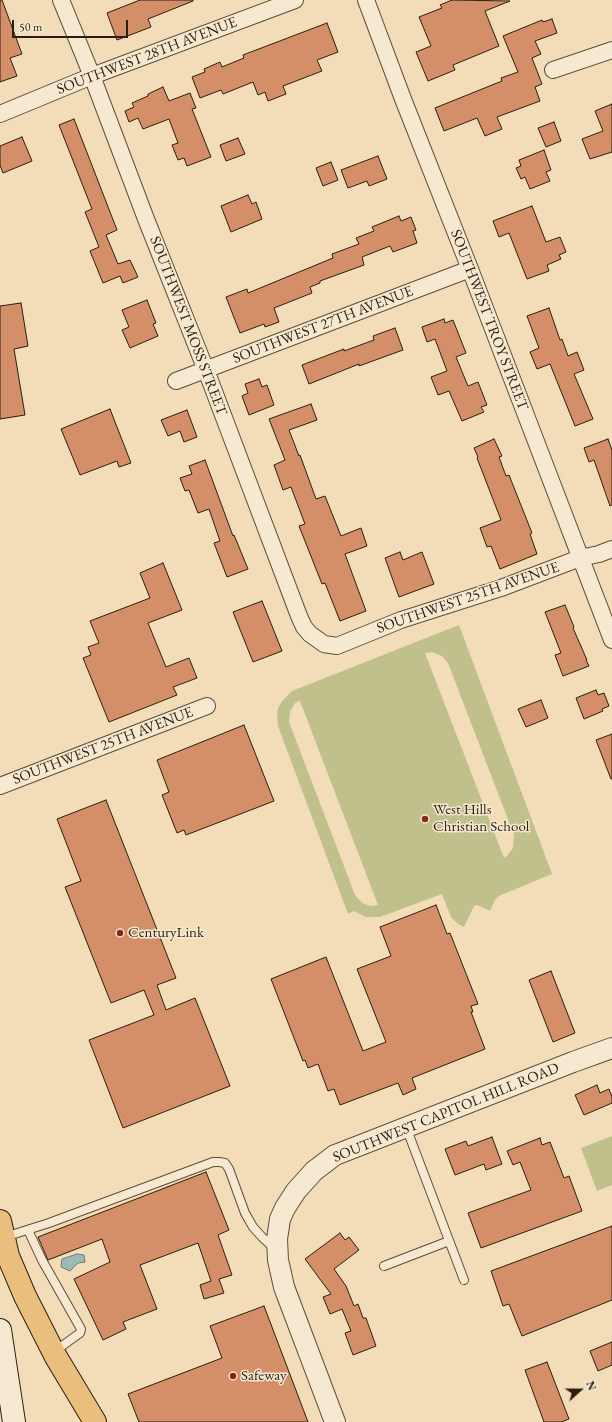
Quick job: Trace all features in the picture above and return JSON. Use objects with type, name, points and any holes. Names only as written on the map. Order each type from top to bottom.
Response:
[{"type":"main road","points":[[2,1229],[8,1256],[18,1282],[54,1353],[95,1422]]},
{"type":"main road","points":[[0,1330],[14,1422]]},
{"type":"street","name":"SOUTHWEST MOSS STREET","points":[[62,0],[206,370],[299,616],[304,627],[310,634],[324,644]]},
{"type":"street","name":"SOUTHWEST 28TH AVENUE","points":[[0,114],[92,76],[295,0]]},
{"type":"street","name":"SOUTHWEST TROY STREET","points":[[366,0],[405,106],[470,269],[612,640]]},
{"type":"street","points":[[553,70],[612,50]]},
{"type":"street","name":"SOUTHWEST 27TH AVENUE","points":[[176,381],[470,269]]},
{"type":"street","name":"SOUTHWEST 25TH AVENUE","points":[[324,644],[337,646],[401,620],[501,588],[580,558],[599,554],[612,549]]},
{"type":"street","name":"SOUTHWEST 25TH AVENUE","points":[[0,786],[207,706]]},
{"type":"street","name":"SOUTHWEST CAPITOL HILL ROAD","points":[[335,1422],[284,1287],[277,1251],[280,1219],[296,1191],[314,1172],[335,1155],[406,1126],[612,1048]]},
{"type":"lane","points":[[406,1126],[464,1280]]},
{"type":"lane","points":[[2,1229],[28,1230],[212,1162],[225,1163],[253,1227],[277,1251]]},
{"type":"lane","points":[[28,1230],[42,1260],[81,1329],[80,1333],[54,1353]]},
{"type":"lane","points":[[384,1266],[449,1241]]},
{"type":"green space","points":[[459,625],[552,874],[499,896],[495,900],[490,911],[477,905],[474,906],[464,927],[458,924],[451,917],[442,894],[380,917],[366,917],[354,911],[348,914],[278,726],[277,713],[279,706],[292,691]],"holes":[[[432,652],[442,656],[448,663],[514,835],[513,848],[504,858],[425,653]],[[300,701],[378,905],[370,906],[362,903],[355,895],[289,722],[290,712],[295,703]]]},
{"type":"green space","points":[[612,1136],[612,1185],[597,1191],[581,1148]]},
{"type":"water","points":[[77,1254],[84,1255],[85,1262],[78,1263],[70,1271],[61,1267],[62,1259]]},
{"type":"building","points":[[0,0],[2,0],[22,54],[10,58],[17,76],[0,82]]},
{"type":"building","points":[[140,0],[193,1],[148,19],[151,27],[117,40],[107,13]]},
{"type":"building","points":[[452,0],[510,1],[485,11],[499,46],[453,65],[455,70],[428,81],[416,52],[431,46],[419,17],[442,8],[440,5]]},
{"type":"building","points":[[552,19],[557,33],[535,41],[541,54],[532,58],[542,84],[535,87],[540,101],[497,117],[502,129],[485,136],[477,118],[444,131],[435,108],[502,81],[501,78],[518,72],[503,36],[542,20],[543,22]]},
{"type":"building","points":[[327,23],[338,52],[317,60],[322,71],[283,86],[286,94],[268,101],[265,92],[258,95],[253,82],[223,94],[221,90],[200,98],[192,77],[205,72],[204,69],[220,62],[222,67],[244,58],[243,55]]},
{"type":"building","points":[[163,87],[169,101],[190,93],[196,108],[192,109],[211,157],[187,166],[184,158],[178,160],[172,145],[178,143],[169,119],[143,129],[138,118],[129,122],[125,111],[134,107],[132,103]]},
{"type":"building","points":[[612,104],[612,152],[590,159],[582,139],[603,131],[595,111]]},
{"type":"building","points":[[74,119],[117,230],[106,235],[118,264],[130,260],[138,277],[123,283],[120,276],[103,283],[90,251],[99,247],[85,212],[92,209],[59,125]]},
{"type":"building","points":[[554,122],[561,141],[546,147],[538,128]]},
{"type":"building","points":[[22,137],[32,161],[3,173],[0,165],[0,146]]},
{"type":"building","points":[[238,138],[245,154],[226,161],[220,145]]},
{"type":"building","points":[[544,150],[551,170],[546,172],[550,181],[530,189],[525,177],[521,179],[516,168],[521,166],[519,160]]},
{"type":"building","points":[[378,156],[387,179],[369,186],[367,181],[348,188],[341,170]]},
{"type":"building","points":[[331,162],[338,180],[323,186],[316,168]]},
{"type":"building","points":[[248,195],[252,204],[256,202],[262,219],[231,232],[221,206]]},
{"type":"building","points":[[532,206],[546,242],[560,237],[566,252],[559,255],[561,259],[547,265],[549,271],[527,279],[509,233],[499,237],[493,221]]},
{"type":"building","points":[[399,216],[401,221],[411,217],[416,230],[413,231],[417,243],[393,252],[390,246],[362,257],[364,265],[320,281],[320,283],[310,287],[312,293],[274,308],[279,322],[265,327],[264,324],[240,333],[226,297],[247,289],[248,293],[333,258],[332,254],[359,244],[356,238],[374,231],[372,227]]},
{"type":"building","points":[[147,300],[156,323],[153,324],[158,336],[130,348],[122,330],[129,327],[122,310]]},
{"type":"building","points":[[21,303],[28,346],[14,349],[25,415],[0,419],[0,306]]},
{"type":"building","points":[[549,308],[560,340],[562,339],[568,356],[577,352],[584,370],[574,374],[593,419],[575,426],[550,364],[537,369],[530,352],[539,348],[527,316]]},
{"type":"building","points":[[444,319],[445,323],[453,320],[466,353],[456,357],[468,386],[478,382],[487,405],[481,407],[484,412],[462,421],[449,391],[438,395],[431,377],[447,371],[435,339],[427,342],[422,327]]},
{"type":"building","points":[[395,328],[403,350],[359,366],[359,364],[309,384],[302,365],[344,349],[344,351],[374,340],[373,336]]},
{"type":"building","points":[[259,379],[262,387],[267,385],[274,405],[249,415],[242,396],[248,393],[245,384]]},
{"type":"building","points":[[311,404],[317,420],[289,430],[299,456],[300,455],[316,499],[325,496],[341,536],[361,528],[367,546],[345,554],[366,611],[340,621],[325,583],[322,584],[299,526],[305,524],[291,487],[283,490],[274,465],[285,460],[269,419]]},
{"type":"building","points":[[110,409],[131,463],[119,467],[117,461],[80,475],[61,429]]},
{"type":"building","points":[[187,410],[197,437],[184,442],[180,431],[168,436],[161,420]]},
{"type":"building","points":[[494,439],[502,456],[499,457],[506,476],[509,475],[532,533],[530,534],[537,554],[500,569],[491,546],[487,547],[480,528],[501,520],[474,448]]},
{"type":"building","points":[[608,439],[612,450],[612,505],[610,506],[594,460],[589,462],[584,448]]},
{"type":"building","points":[[205,460],[233,536],[234,535],[248,569],[227,577],[214,543],[220,541],[209,509],[198,513],[189,490],[185,491],[180,478],[192,474],[189,466]]},
{"type":"building","points":[[400,552],[403,560],[422,552],[434,584],[399,597],[385,558]]},
{"type":"building","points":[[163,563],[182,610],[148,623],[166,667],[189,658],[197,678],[173,687],[177,695],[109,722],[83,658],[91,655],[88,647],[99,643],[90,621],[150,598],[140,573]]},
{"type":"building","points":[[262,601],[282,651],[253,662],[233,612]]},
{"type":"building","points":[[565,605],[589,666],[563,676],[555,655],[561,653],[545,612]]},
{"type":"building","points":[[596,690],[598,695],[604,693],[609,706],[602,709],[603,711],[584,719],[576,698]]},
{"type":"building","points":[[541,700],[548,718],[526,727],[518,709]]},
{"type":"building","points":[[244,725],[274,801],[186,835],[184,830],[177,833],[162,795],[169,792],[157,760]]},
{"type":"building","points":[[612,734],[612,779],[611,779],[596,740]]},
{"type":"building","name":"CenturyLink","points":[[106,800],[176,978],[157,985],[166,1010],[195,998],[230,1086],[123,1128],[89,1040],[154,1015],[144,990],[111,1003],[65,887],[81,881],[57,819]]},
{"type":"building","points":[[436,905],[447,934],[450,933],[478,1004],[471,1006],[473,1012],[471,1012],[485,1049],[412,1078],[416,1089],[403,1095],[398,1083],[340,1105],[334,1089],[328,1091],[318,1064],[308,1068],[305,1060],[303,1061],[271,979],[326,957],[363,1051],[386,1042],[357,969],[391,956],[380,927]]},
{"type":"building","points":[[551,971],[575,1033],[553,1042],[529,980]]},
{"type":"building","points":[[597,1085],[600,1093],[609,1089],[612,1097],[612,1103],[584,1115],[575,1095]]},
{"type":"building","points":[[492,1137],[502,1164],[486,1170],[484,1164],[455,1175],[445,1149],[466,1141],[468,1146]]},
{"type":"building","points":[[540,1138],[542,1145],[550,1142],[564,1178],[569,1176],[582,1211],[481,1248],[468,1213],[531,1190],[520,1162],[513,1165],[507,1151]]},
{"type":"building","points":[[206,1172],[229,1230],[218,1235],[232,1275],[219,1279],[224,1293],[204,1299],[200,1285],[211,1281],[198,1243],[140,1265],[157,1309],[123,1322],[126,1329],[103,1340],[74,1279],[110,1262],[102,1239],[48,1260],[38,1237]]},
{"type":"building","points":[[612,1226],[612,1300],[522,1336],[509,1304],[503,1306],[491,1271]]},
{"type":"building","points":[[340,1233],[345,1240],[349,1237],[359,1250],[334,1269],[346,1286],[354,1306],[358,1304],[363,1318],[366,1318],[376,1346],[353,1355],[345,1333],[351,1331],[342,1309],[330,1314],[323,1297],[331,1294],[305,1259]]},
{"type":"building","name":"Safeway","points":[[264,1306],[308,1422],[139,1422],[128,1394],[222,1358],[210,1326]]},
{"type":"building","points":[[612,1342],[612,1365],[598,1371],[590,1351]]},
{"type":"building","points":[[547,1362],[569,1419],[561,1422],[544,1422],[525,1370]]},
{"type":"place","name":"West Hills Christian School","points":[[425,819]]},
{"type":"place","name":"CenturyLink","points":[[120,933]]},
{"type":"place","name":"Safeway","points":[[233,1376]]}]
